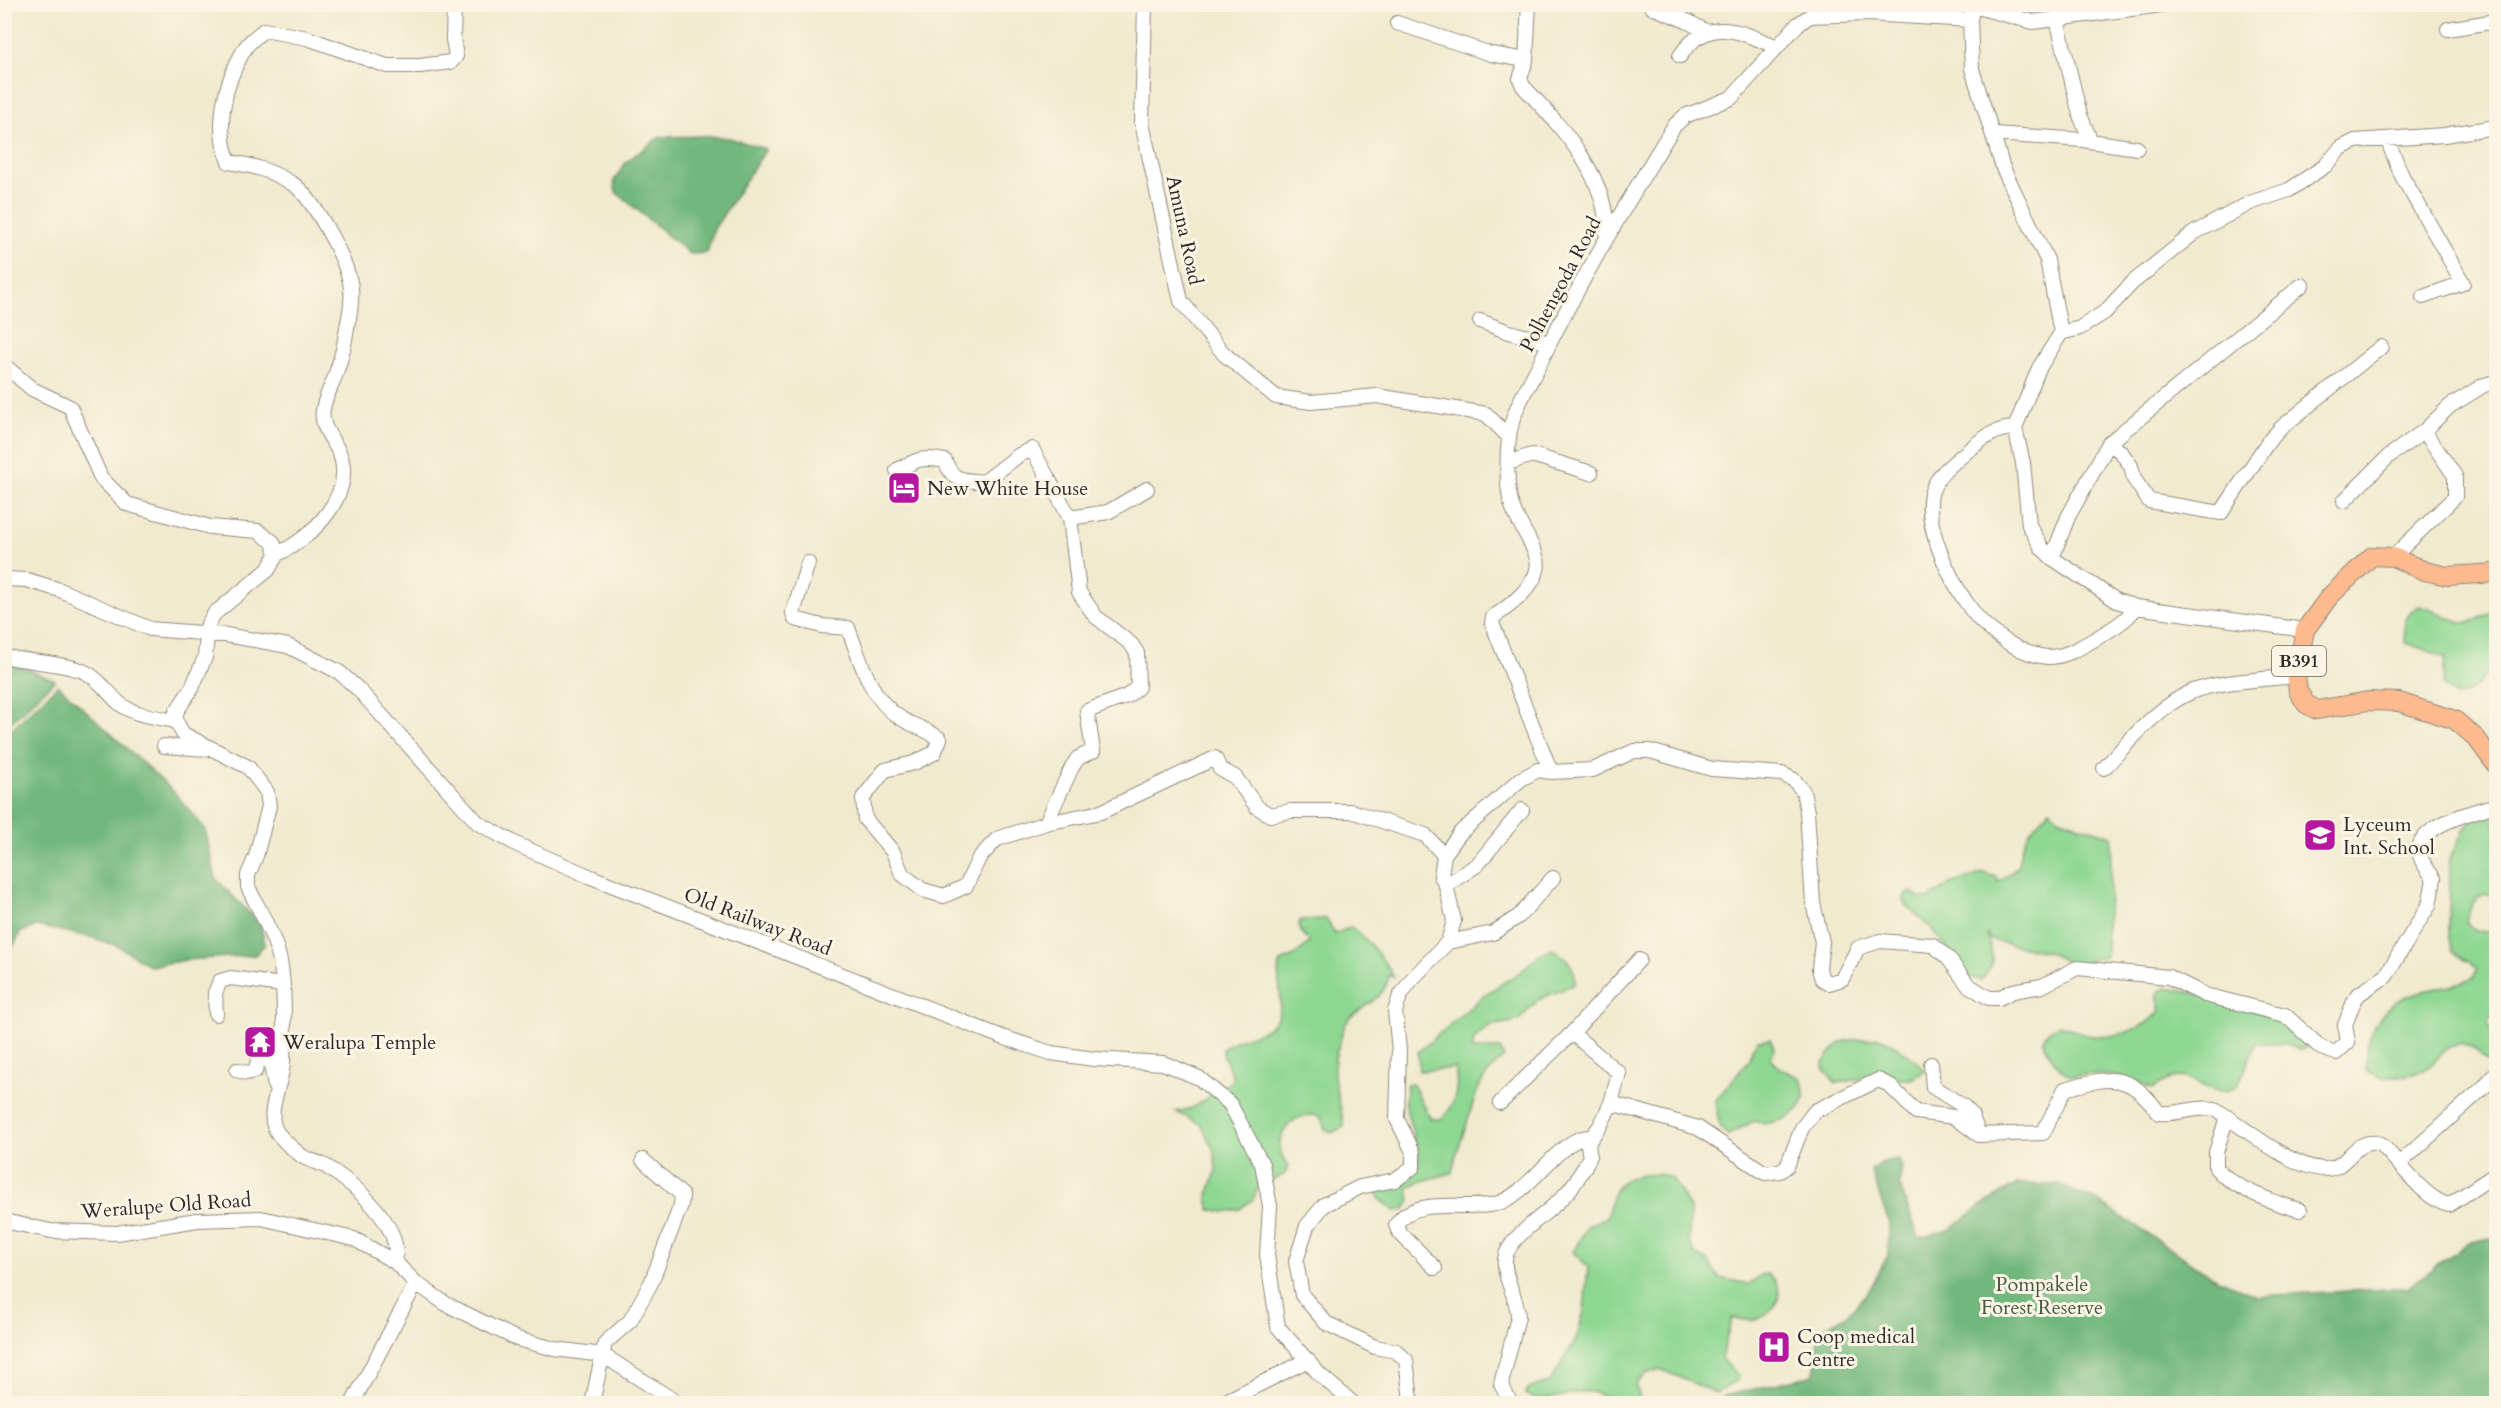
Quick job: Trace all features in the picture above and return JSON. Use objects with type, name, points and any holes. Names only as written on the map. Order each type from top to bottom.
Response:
[{"type":"main road","name":"B391","points":[[2393,557],[2372,556],[2329,597],[2305,630],[2296,676],[2298,691],[2306,704],[2317,710],[2368,701],[2398,702],[2455,720],[2476,738],[2496,765]]},
{"type":"main road","points":[[2393,557],[2425,571],[2447,576],[2496,573]]},
{"type":"street","points":[[394,1262],[397,1252],[388,1225],[366,1197],[326,1166],[303,1156],[278,1133],[273,1125],[276,1094],[283,1066],[282,986],[279,954],[248,887],[248,875],[256,856],[269,806],[267,792],[248,766],[183,734],[176,721],[176,712],[192,688],[205,657],[208,624],[215,613],[268,570],[277,554],[296,546],[335,505],[344,474],[339,453],[324,425],[323,410],[336,373],[348,326],[350,283],[341,255],[308,199],[295,185],[261,167],[229,162],[223,147],[222,130],[225,93],[245,48],[264,30],[307,38],[387,66],[420,66],[451,62],[456,56],[453,40],[454,4]]},
{"type":"street","name":"Amuna Road","points":[[1145,4],[1142,123],[1181,301],[1224,354],[1276,397],[1311,402],[1377,396],[1486,414],[1509,437]]},
{"type":"street","points":[[1529,4],[1526,60],[1520,79],[1523,86],[1563,129],[1582,157],[1597,186],[1607,219],[1606,242]]},
{"type":"street","points":[[2169,4],[2033,22],[1973,5],[1970,20],[1972,69],[2003,168],[2047,260],[2061,333],[2039,368],[2015,428],[2024,463],[2029,525],[2042,548],[2052,558],[2117,601],[2136,607],[2305,630]]},
{"type":"street","points":[[1652,7],[1707,32]]},
{"type":"street","name":"Polhengoda Road","points":[[1551,772],[1492,623],[1493,617],[1511,606],[1525,591],[1536,574],[1538,561],[1511,504],[1509,437],[1513,417],[1549,343],[1620,213],[1674,126],[1685,116],[1731,98],[1798,24],[1810,16],[1867,14],[1970,20]]},
{"type":"street","points":[[2057,19],[2080,115],[2089,135],[2084,140]]},
{"type":"street","points":[[2448,29],[2496,21]]},
{"type":"street","points":[[1397,23],[1491,54],[1526,60]]},
{"type":"street","points":[[1680,56],[1688,43],[1707,32],[1723,28],[1742,32],[1777,47]]},
{"type":"street","points":[[2061,333],[2080,328],[2104,312],[2132,283],[2194,233],[2250,203],[2289,190],[2325,166],[2341,148],[2355,141],[2444,135],[2496,127]]},
{"type":"street","points":[[1994,134],[2084,140],[2137,148]]},
{"type":"street","points":[[2387,139],[2402,176],[2463,284],[2423,297]]},
{"type":"street","points":[[2052,558],[2068,517],[2109,443],[2302,285]]},
{"type":"street","points":[[1480,321],[1549,343]]},
{"type":"street","points":[[2109,443],[2121,452],[2131,466],[2134,479],[2150,501],[2221,513],[2275,434],[2381,347]]},
{"type":"street","points":[[4,365],[32,389],[70,407],[101,478],[127,504],[210,527],[258,531],[273,542],[277,554]]},
{"type":"street","points":[[2344,501],[2389,456],[2424,430],[2450,406],[2484,385],[2496,382]]},
{"type":"street","points":[[2015,428],[2003,428],[1982,438],[1938,477],[1931,493],[1928,510],[1938,546],[1950,574],[1971,609],[1985,625],[2015,647],[2044,657],[2055,657],[2080,647],[2116,626],[2136,607]]},
{"type":"street","points":[[2393,557],[2455,497],[2455,476],[2424,430]]},
{"type":"street","points":[[897,470],[919,459],[932,458],[945,461],[951,474],[956,478],[984,482],[1019,455],[1032,449],[1070,518],[1079,592],[1095,616],[1131,644],[1137,653],[1138,687],[1127,696],[1087,711],[1093,751],[1078,758],[1072,767],[1046,823]]},
{"type":"street","points":[[1508,463],[1532,455],[1591,472]]},
{"type":"street","points":[[1070,518],[1108,512],[1147,489]]},
{"type":"street","points":[[808,563],[793,613],[795,619],[822,626],[848,628],[866,675],[880,699],[898,717],[927,729],[940,739],[934,753],[914,763],[885,771],[864,798],[865,819],[893,852],[902,874],[922,890],[944,896],[966,886],[979,858],[997,839],[1046,823],[1101,812],[1215,758],[1220,769],[1235,777],[1257,807],[1270,814],[1291,811],[1351,811],[1425,835],[1444,855]]},
{"type":"street","name":"Old Railway Road","points":[[4,579],[27,580],[60,590],[150,629],[208,636],[226,635],[288,646],[339,672],[359,690],[478,823],[518,845],[591,877],[1002,1037],[1051,1053],[1094,1059],[1163,1063],[1200,1078],[1230,1104],[1262,1164],[1270,1206],[1267,1256],[1278,1327],[1320,1375],[1354,1404]]},
{"type":"street","points":[[4,656],[25,662],[79,669],[101,682],[120,704],[132,711],[176,721]]},
{"type":"street","points":[[2104,768],[2165,708],[2192,692],[2230,683],[2296,676]]},
{"type":"street","points":[[164,746],[215,750]]},
{"type":"street","points":[[1413,1404],[1406,1360],[1396,1351],[1376,1347],[1326,1323],[1302,1295],[1296,1261],[1307,1226],[1324,1205],[1360,1187],[1395,1180],[1413,1167],[1413,1152],[1397,1119],[1399,1050],[1395,1011],[1400,996],[1412,979],[1449,942],[1454,921],[1446,885],[1441,876],[1444,855],[1460,833],[1521,779],[1538,770],[1551,772],[1593,770],[1634,751],[1650,751],[1712,769],[1782,774],[1794,780],[1803,791],[1807,812],[1812,903],[1822,942],[1819,969],[1822,979],[1829,983],[1842,979],[1858,948],[1880,940],[1933,945],[1948,958],[1968,985],[1989,998],[1999,998],[2013,991],[2042,986],[2077,968],[2169,977],[2205,995],[2285,1015],[2321,1048],[2336,1053],[2348,1042],[2345,1024],[2359,994],[2386,976],[2429,905],[2434,879],[2422,861],[2419,850],[2424,836],[2451,819],[2496,805]]},
{"type":"street","points":[[1446,885],[1477,865],[1522,810]]},
{"type":"street","points":[[1449,942],[1493,933],[1519,916],[1553,878]]},
{"type":"street","points":[[1500,1104],[1572,1033],[1639,960]]},
{"type":"street","points":[[216,1014],[215,993],[220,981],[231,978],[282,986]]},
{"type":"street","points":[[1511,1404],[1501,1384],[1518,1317],[1518,1308],[1504,1270],[1506,1255],[1514,1241],[1563,1197],[1585,1167],[1590,1156],[1587,1148],[1590,1137],[1599,1127],[1611,1103],[1619,1073],[1572,1033]]},
{"type":"street","points":[[237,1070],[246,1073],[255,1071],[260,1055],[266,1051],[269,1053],[276,1094]]},
{"type":"street","points":[[1931,1064],[1933,1087],[1963,1106],[1971,1114],[1978,1135]]},
{"type":"street","points":[[2400,1163],[2484,1087],[2496,1073]]},
{"type":"street","points":[[1611,1103],[1698,1128],[1765,1173],[1780,1171],[1787,1166],[1802,1128],[1815,1111],[1878,1080],[1889,1085],[1916,1112],[1954,1117],[1978,1135],[2043,1133],[2065,1089],[2091,1081],[2109,1080],[2130,1084],[2145,1093],[2159,1113],[2170,1114],[2200,1107],[2215,1110],[2296,1163],[2326,1169],[2338,1165],[2361,1145],[2371,1141],[2381,1144],[2424,1192],[2440,1203],[2449,1205],[2496,1174]]},
{"type":"street","points":[[2227,1116],[2216,1152],[2216,1168],[2224,1178],[2280,1205],[2300,1210]]},
{"type":"street","points":[[1435,1268],[1399,1232],[1396,1226],[1400,1217],[1428,1206],[1495,1204],[1520,1190],[1575,1139],[1590,1137]]},
{"type":"street","points":[[592,1404],[605,1343],[630,1321],[651,1283],[681,1205],[682,1196],[677,1190],[643,1160]]},
{"type":"street","name":"Weralupe Old Road","points":[[4,1221],[51,1231],[117,1233],[197,1220],[261,1218],[354,1239],[394,1262],[416,1283],[446,1304],[517,1339],[555,1349],[603,1355],[679,1404]]},
{"type":"street","points":[[352,1404],[416,1283]]},
{"type":"street","points":[[1224,1402],[1308,1360]]},
{"type":"green space","points":[[660,137],[729,138],[766,149],[714,229],[707,253],[690,254],[616,192],[614,181],[626,162]]},
{"type":"green space","points":[[2418,606],[2464,622],[2476,620],[2496,610],[2496,664],[2479,683],[2464,695],[2456,696],[2443,685],[2445,657],[2406,643],[2405,622]]},
{"type":"green space","points":[[5,661],[55,680],[5,728]]},
{"type":"green space","points":[[58,685],[174,792],[205,829],[216,879],[260,924],[265,944],[255,955],[186,960],[150,966],[120,947],[94,938],[37,926],[21,932],[5,960],[5,735]]},
{"type":"green space","points":[[2050,809],[2061,819],[2112,836],[2106,957],[2071,964],[2047,952],[1991,940],[1986,933],[1992,963],[1981,980],[1970,977],[1929,926],[1903,900],[1906,894],[1912,892],[1920,898],[1929,899],[1950,884],[1984,873],[1996,877],[1998,882],[2018,867],[2024,841]]},
{"type":"green space","points":[[2496,814],[2496,895],[2484,894],[2476,900],[2466,921],[2475,930],[2496,932],[2496,1005],[2488,1023],[2496,1037],[2496,1058],[2490,1064],[2473,1048],[2461,1043],[2445,1049],[2432,1065],[2414,1074],[2382,1078],[2366,1070],[2366,1058],[2370,1037],[2384,1012],[2395,1002],[2407,996],[2474,977],[2477,969],[2469,961],[2452,952],[2449,939],[2450,859],[2464,829],[2471,822]]},
{"type":"green space","points":[[1327,919],[1335,934],[1351,927],[1358,932],[1375,950],[1394,977],[1389,976],[1381,993],[1352,1016],[1343,1029],[1336,1054],[1334,1075],[1344,1127],[1331,1133],[1324,1128],[1321,1117],[1313,1115],[1291,1123],[1285,1129],[1280,1144],[1281,1153],[1288,1165],[1285,1174],[1258,1188],[1253,1199],[1240,1209],[1224,1212],[1210,1209],[1208,1195],[1216,1172],[1215,1153],[1201,1124],[1176,1112],[1192,1108],[1233,1080],[1222,1049],[1264,1030],[1277,1019],[1281,997],[1279,963],[1294,956],[1310,942],[1298,925],[1301,920]]},
{"type":"green space","points":[[1551,949],[1562,955],[1572,967],[1575,984],[1538,1000],[1518,1021],[1489,1026],[1474,1039],[1472,1049],[1500,1049],[1504,1058],[1487,1074],[1477,1091],[1452,1173],[1408,1187],[1410,1201],[1405,1209],[1395,1211],[1379,1198],[1377,1191],[1399,1185],[1410,1179],[1416,1171],[1417,1151],[1405,1104],[1407,1084],[1412,1083],[1431,1119],[1441,1119],[1446,1114],[1453,1102],[1456,1089],[1455,1068],[1419,1071],[1418,1052],[1487,993],[1519,973],[1539,955]]},
{"type":"green space","points":[[2164,988],[2214,999],[2277,1020],[2301,1034],[2308,1047],[2301,1050],[2284,1044],[2256,1043],[2237,1087],[2226,1090],[2209,1088],[2181,1077],[2170,1079],[2151,1089],[2137,1082],[2115,1076],[2091,1074],[2072,1076],[2063,1071],[2054,1061],[2043,1039],[2048,1031],[2059,1025],[2096,1036],[2127,1032],[2146,1023],[2161,1010],[2157,994]]},
{"type":"green space","points":[[1879,1037],[1904,1051],[1924,1070],[1909,1079],[1874,1076],[1836,1083],[1824,1070],[1823,1063],[1831,1052],[1844,1041]]},
{"type":"green space","points":[[1770,1039],[1774,1048],[1771,1058],[1780,1069],[1801,1078],[1803,1102],[1794,1113],[1782,1120],[1767,1123],[1754,1121],[1728,1135],[1720,1128],[1715,1101],[1750,1059],[1752,1049],[1758,1040]]},
{"type":"green space","name":"Pompakele Forest Reserve","points":[[1897,1159],[1902,1167],[1899,1184],[1919,1238],[1949,1230],[1981,1206],[2017,1184],[2059,1185],[2099,1202],[2210,1275],[2256,1296],[2407,1288],[2467,1243],[2496,1237],[2496,1403],[1714,1403],[1724,1396],[1814,1375],[1819,1330],[1844,1317],[1867,1294],[1888,1255],[1889,1224],[1871,1170],[1883,1162]]},
{"type":"green space","points":[[1658,1174],[1672,1178],[1690,1208],[1689,1242],[1695,1254],[1708,1261],[1719,1278],[1749,1284],[1761,1275],[1768,1274],[1778,1287],[1778,1300],[1763,1317],[1753,1320],[1732,1318],[1721,1359],[1738,1375],[1737,1381],[1716,1393],[1660,1369],[1646,1374],[1636,1384],[1641,1403],[1616,1403],[1591,1392],[1574,1393],[1549,1399],[1533,1398],[1525,1394],[1529,1389],[1551,1381],[1577,1337],[1584,1311],[1588,1267],[1573,1252],[1588,1225],[1607,1217],[1613,1195],[1621,1182],[1635,1176]]},
{"type":"waterway","points":[[239,1398],[290,1400],[302,1404]]},
{"type":"place","name":"New White House","points":[[904,488]]},
{"type":"place","name":"Lyceum Int. School","points":[[2320,835]]},
{"type":"place","name":"Weralupa Temple","points":[[260,1042]]},
{"type":"place","name":"Coop medical Centre","points":[[1774,1347]]}]
